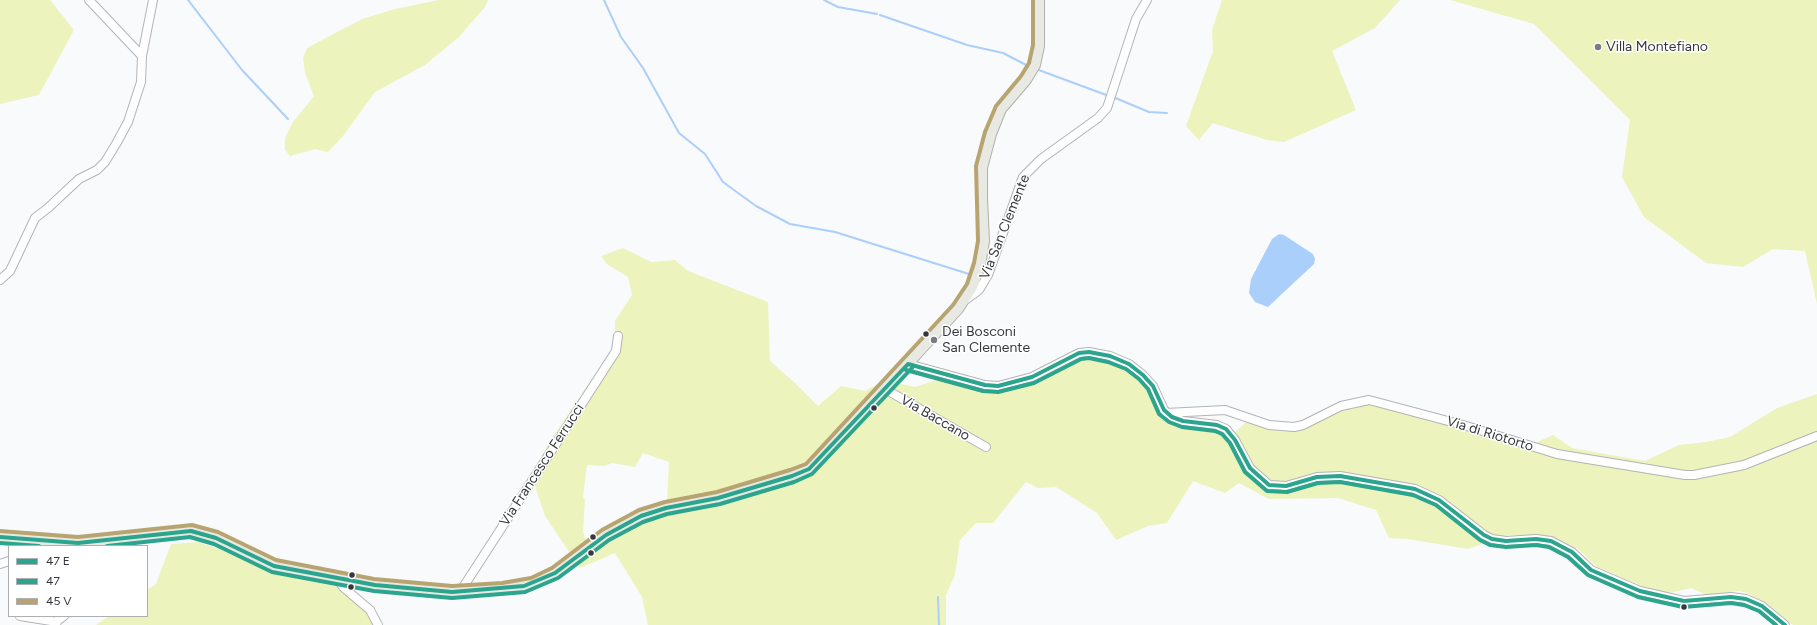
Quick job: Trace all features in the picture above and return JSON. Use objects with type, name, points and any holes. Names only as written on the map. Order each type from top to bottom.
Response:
[{"type":"main road","points":[[0,537],[28,538],[71,545],[191,532],[216,538],[274,566],[336,578],[375,585],[460,592],[503,589],[533,584],[567,566],[606,535],[641,516],[666,508],[718,498],[800,473],[820,459],[964,301],[977,275],[983,250],[985,232],[982,172],[991,134],[996,119],[1006,102],[1034,68],[1039,46],[1039,0]]},
{"type":"street","points":[[89,0],[142,56]]},
{"type":"street","points":[[0,280],[10,271],[35,218],[48,208],[79,178],[97,170],[105,162],[128,122],[141,82],[142,56],[154,0]]},
{"type":"street","name":"Via San Clemente","points":[[964,301],[979,290],[988,275],[1023,177],[1041,159],[1098,118],[1104,112],[1111,96],[1136,19],[1147,0]]},
{"type":"street","name":"Via Francesco Ferrucci","points":[[460,592],[616,351],[618,336]]},
{"type":"street","points":[[908,364],[985,385],[998,386],[1032,377],[1078,353],[1089,352],[1103,354],[1129,364],[1143,375],[1153,386],[1166,413],[1177,419],[1217,425],[1226,429],[1235,440],[1250,468],[1269,485],[1286,486],[1317,477],[1334,476],[1415,489],[1439,500],[1484,535],[1492,539],[1506,541],[1536,539],[1551,541],[1572,552],[1594,572],[1640,591],[1684,601],[1731,597],[1746,599],[1762,606],[1785,625]]},
{"type":"street","name":"Via Baccano","points":[[884,389],[986,447]]},
{"type":"street","name":"Via di Riotorto","points":[[1166,413],[1225,410],[1274,426],[1294,427],[1303,426],[1341,406],[1369,400],[1462,424],[1557,454],[1685,475],[1738,467],[1817,436]]},
{"type":"street","points":[[336,578],[343,588],[370,610],[378,625]]},
{"type":"street","points":[[26,617],[57,622]]},
{"type":"street","points":[[47,625],[57,622],[63,617]]},
{"type":"green space","points":[[0,0],[50,0],[74,30],[39,95],[0,104]]},
{"type":"green space","points":[[439,0],[488,0],[485,7],[459,37],[425,65],[375,92],[343,136],[328,152],[315,149],[290,156],[285,150],[285,138],[293,122],[314,96],[305,73],[303,58],[307,48],[362,19],[395,9]]},
{"type":"green space","points":[[1222,0],[1400,0],[1375,28],[1332,51],[1356,110],[1284,142],[1267,140],[1213,123],[1199,140],[1186,126],[1213,51],[1212,30]]},
{"type":"green space","points":[[1450,0],[1817,0],[1817,304],[1805,251],[1773,249],[1743,267],[1706,263],[1644,217],[1622,177],[1630,120],[1534,24]]},
{"type":"green space","points":[[623,248],[651,262],[675,260],[688,271],[768,302],[770,361],[818,406],[841,386],[865,391],[885,380],[915,387],[939,379],[996,387],[1080,356],[1094,355],[1124,365],[1144,380],[1170,420],[1177,424],[1219,429],[1230,437],[1246,422],[1274,430],[1294,431],[1346,408],[1372,404],[1526,447],[1553,435],[1572,448],[1645,461],[1679,445],[1706,442],[1730,437],[1777,408],[1817,394],[1817,625],[1793,625],[1769,605],[1747,593],[1739,591],[1707,595],[1691,588],[1669,593],[1641,586],[1597,567],[1578,549],[1549,536],[1508,535],[1468,549],[1408,539],[1389,538],[1376,510],[1338,498],[1269,499],[1239,483],[1225,493],[1193,481],[1167,523],[1148,526],[1116,540],[1097,513],[1056,487],[1038,488],[1026,482],[993,523],[976,523],[960,540],[955,575],[946,595],[946,625],[648,625],[642,597],[615,553],[580,568],[545,516],[531,474],[552,438],[615,345],[615,321],[632,295],[628,277],[607,264],[601,256]],"holes":[[[643,453],[669,462],[667,502],[612,523],[586,542],[583,531],[585,499],[583,498],[587,465],[605,466],[612,463],[635,467]]]},
{"type":"green space","points":[[198,542],[272,567],[335,584],[368,613],[373,625],[96,625],[108,617],[148,617],[148,589],[156,584],[171,544]]},
{"type":"water","points":[[1279,234],[1284,235],[1313,254],[1315,259],[1314,264],[1268,307],[1255,302],[1249,293],[1251,279],[1272,239]]},
{"type":"waterway","points":[[188,0],[242,70],[288,119]]},
{"type":"waterway","points":[[604,0],[621,37],[643,68],[679,133],[705,154],[723,182],[756,206],[790,224],[835,232],[972,275]]},
{"type":"waterway","points":[[824,0],[838,7],[877,14]]},
{"type":"waterway","points":[[880,15],[967,45],[1003,53],[1030,67]]},
{"type":"waterway","points":[[1036,69],[1109,96]]},
{"type":"waterway","points":[[1113,97],[1149,112],[1167,113]]},
{"type":"waterway","points":[[938,597],[939,625]]},
{"type":"transit line","points":[[0,531],[78,537],[192,525],[218,532],[276,560],[374,579],[452,586],[502,583],[531,578],[552,568],[602,530],[639,510],[665,502],[717,492],[806,464],[953,305],[967,284],[974,263],[978,241],[976,166],[985,132],[996,106],[1021,76],[1029,63],[1033,45],[1033,0]]},
{"type":"transit line","points":[[908,364],[985,385],[998,386],[1032,377],[1079,353],[1089,352],[1110,356],[1129,364],[1143,375],[1153,386],[1164,410],[1172,417],[1183,421],[1217,425],[1226,429],[1235,440],[1250,468],[1269,485],[1286,486],[1317,477],[1340,476],[1415,489],[1439,500],[1484,535],[1492,539],[1506,541],[1536,539],[1551,541],[1572,552],[1591,570],[1640,591],[1684,601],[1731,597],[1746,599],[1762,606],[1785,625]]},
{"type":"transit line","name":"47","points":[[906,370],[983,391],[998,392],[1034,383],[1081,359],[1089,358],[1108,362],[1126,369],[1139,379],[1148,389],[1159,414],[1169,422],[1182,427],[1215,431],[1222,434],[1230,443],[1245,472],[1267,491],[1287,492],[1318,483],[1340,482],[1413,495],[1436,505],[1480,540],[1490,545],[1506,547],[1536,545],[1549,547],[1568,557],[1588,575],[1638,597],[1683,607],[1731,603],[1744,605],[1759,611],[1776,625]]},
{"type":"transit line","points":[[0,537],[78,543],[191,531],[216,538],[274,566],[375,585],[452,592],[524,586],[555,573],[606,535],[641,516],[666,508],[718,498],[792,476],[809,469],[908,364]]},
{"type":"transit line","name":"47","points":[[116,545],[190,537],[214,544],[272,572],[374,591],[452,598],[525,592],[558,578],[609,540],[643,522],[667,514],[720,504],[794,482],[812,474],[912,368]]},
{"type":"transit line","name":"47","points":[[0,543],[26,545]]},
{"type":"place","name":"Villa Montefiano","points":[[1598,47]]},
{"type":"place","name":"Dei Bosconi San Clemente","points":[[934,340]]}]
